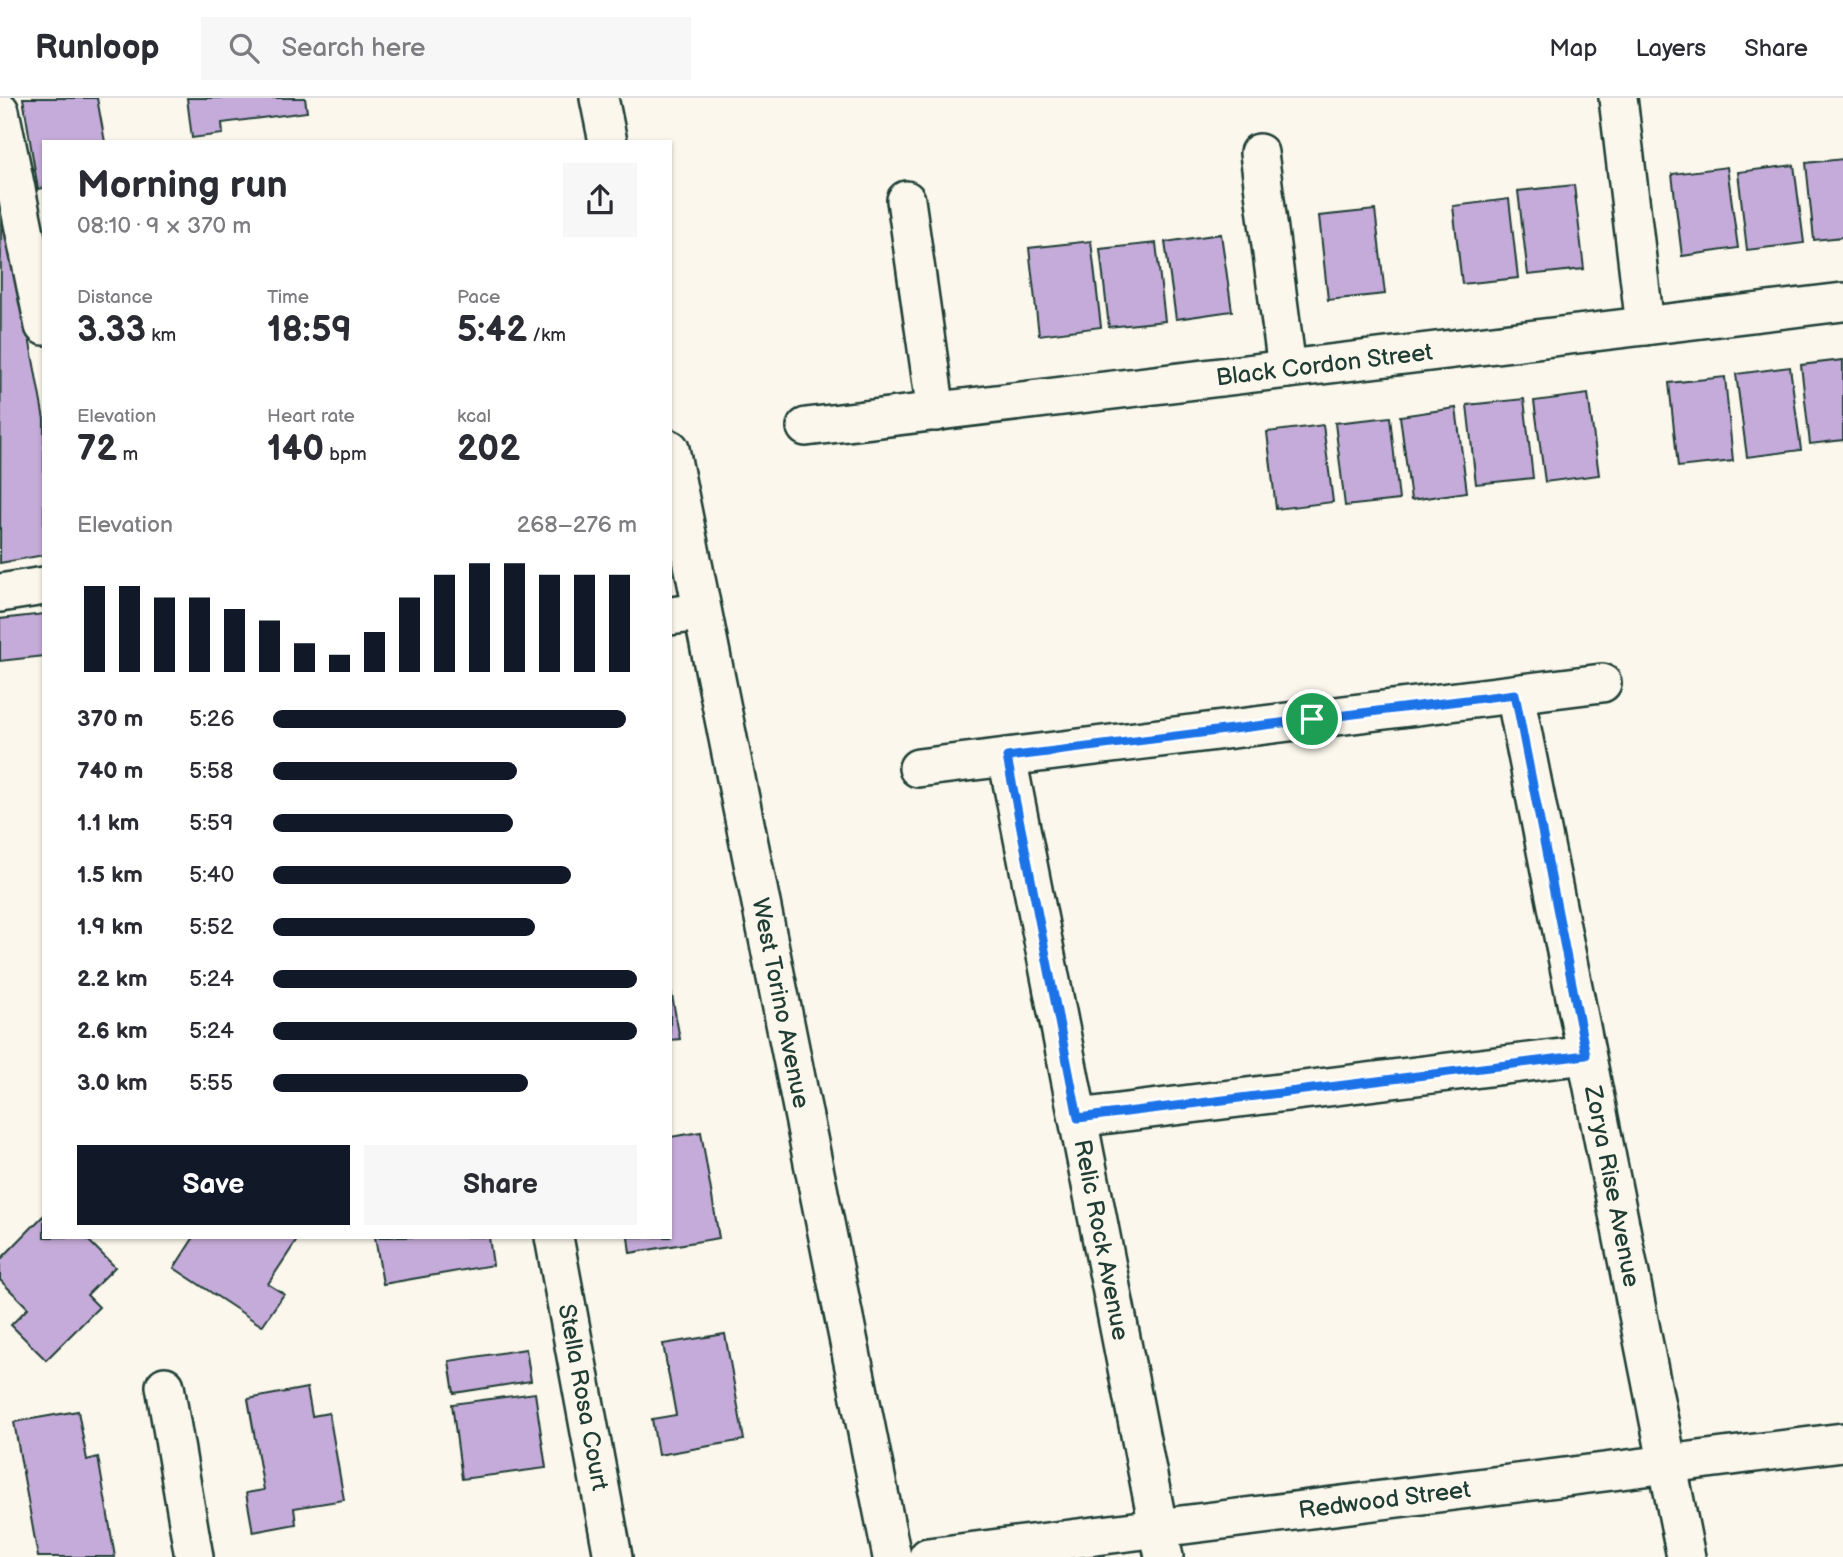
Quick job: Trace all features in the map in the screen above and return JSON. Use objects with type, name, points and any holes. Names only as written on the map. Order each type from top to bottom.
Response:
[{"type":"street","points":[[599,98],[608,140]]},
{"type":"street","points":[[1618,98],[1645,326]]},
{"type":"street","points":[[0,111],[5,156],[42,317]]},
{"type":"street","points":[[1259,153],[1287,369]]},
{"type":"street","points":[[906,200],[936,412]]},
{"type":"street","name":"Black Cordon Street","points":[[806,427],[1843,302]]},
{"type":"street","name":"West Torino Avenue","points":[[672,470],[686,614],[892,1557]]},
{"type":"street","points":[[0,593],[42,586]]},
{"type":"street","points":[[918,768],[1602,683]]},
{"type":"street","name":"Zorya Rise Avenue","points":[[1515,694],[1686,1557]]},
{"type":"street","name":"Relic Rock Avenue","points":[[1007,757],[1161,1543]]},
{"type":"street","points":[[1078,1118],[1586,1055]]},
{"type":"street","name":"Stella Rosa Court","points":[[554,1239],[613,1557]]},
{"type":"street","points":[[164,1386],[194,1557]]},
{"type":"street","name":"Redwood Street","points":[[928,1557],[1161,1543],[1667,1465],[1843,1443]]},
{"type":"building","points":[[23,98],[97,98],[105,140],[42,140],[42,188],[38,189]]},
{"type":"building","points":[[187,98],[305,98],[307,112],[222,123],[223,134],[192,138]]},
{"type":"building","points":[[1843,159],[1843,237],[1814,240],[1806,163]]},
{"type":"building","points":[[1794,165],[1804,243],[1747,250],[1738,172]]},
{"type":"building","points":[[1727,167],[1738,248],[1682,256],[1672,174]]},
{"type":"building","points":[[1,185],[42,408],[42,555],[0,563]]},
{"type":"building","points":[[1574,185],[1584,269],[1528,275],[1518,191]]},
{"type":"building","points":[[1509,199],[1518,278],[1462,284],[1453,206]]},
{"type":"building","points":[[1375,210],[1385,294],[1328,300],[1319,216]]},
{"type":"building","points":[[1221,234],[1232,311],[1176,319],[1165,242]]},
{"type":"building","points":[[1091,241],[1101,327],[1039,335],[1029,248]]},
{"type":"building","points":[[1156,243],[1165,321],[1109,327],[1100,249]]},
{"type":"building","points":[[1843,360],[1843,440],[1810,444],[1801,365]]},
{"type":"building","points":[[1790,367],[1801,450],[1747,457],[1736,374]]},
{"type":"building","points":[[1725,377],[1733,461],[1678,467],[1669,383]]},
{"type":"building","points":[[1588,394],[1599,475],[1545,482],[1534,401]]},
{"type":"building","points":[[1524,399],[1533,478],[1476,484],[1467,405]]},
{"type":"building","points":[[1456,408],[1467,492],[1411,500],[1400,416]]},
{"type":"building","points":[[1390,417],[1399,500],[1345,506],[1335,423]]},
{"type":"building","points":[[1323,425],[1333,502],[1276,509],[1267,432]]},
{"type":"building","points":[[42,614],[42,656],[0,661],[0,619]]},
{"type":"building","points":[[672,996],[680,1039],[672,1040]]},
{"type":"building","points":[[701,1132],[719,1238],[630,1253],[628,1239],[672,1239],[672,1137]]},
{"type":"building","points":[[42,1217],[42,1239],[87,1239],[115,1267],[87,1295],[99,1307],[46,1360],[11,1325],[28,1308],[0,1280],[0,1260]]},
{"type":"building","points":[[193,1239],[298,1239],[268,1284],[284,1294],[262,1326],[174,1268]]},
{"type":"building","points":[[375,1239],[489,1239],[493,1265],[383,1284]]},
{"type":"building","points":[[725,1334],[744,1440],[658,1455],[652,1419],[676,1415],[663,1344]]},
{"type":"building","points":[[526,1349],[531,1381],[454,1393],[449,1361]]},
{"type":"building","points":[[307,1388],[312,1416],[329,1413],[344,1500],[294,1508],[296,1524],[253,1532],[246,1493],[264,1490],[248,1399]]},
{"type":"building","points":[[535,1393],[546,1468],[462,1479],[452,1404]]},
{"type":"building","points":[[78,1411],[87,1460],[98,1457],[115,1557],[38,1557],[14,1422]]},
{"type":"route","points":[[1515,694],[1586,1055],[1078,1118],[1007,757],[1312,719],[1515,694]]}]
